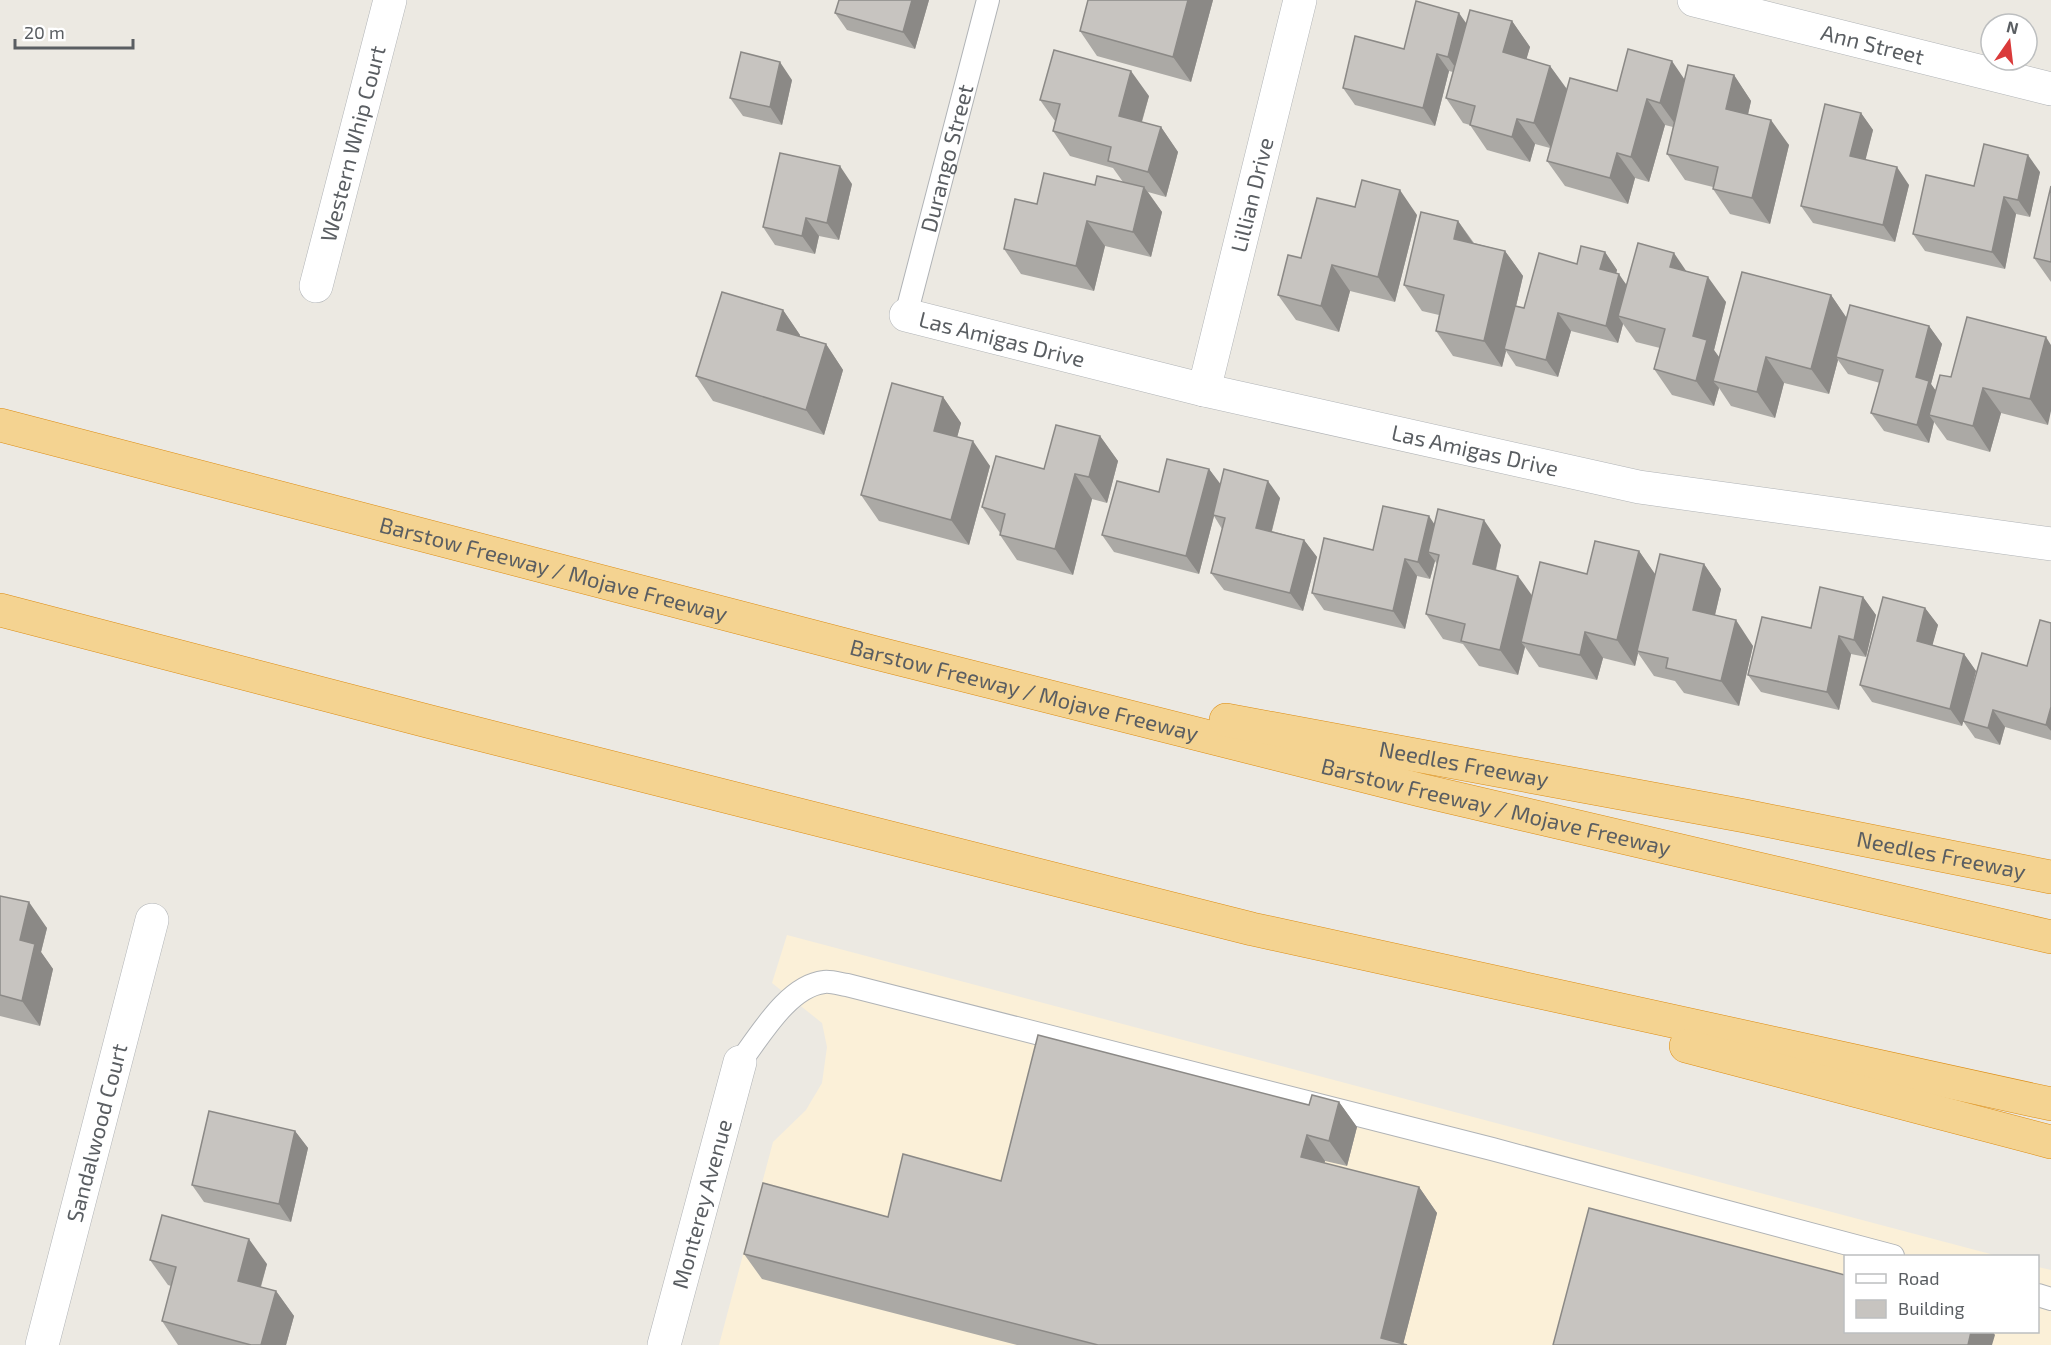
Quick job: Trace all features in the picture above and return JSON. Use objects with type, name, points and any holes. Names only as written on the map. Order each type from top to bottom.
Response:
[{"type":"highway","name":"Barstow Freeway / Mojave Freeway","points":[[0,425],[876,653],[1420,790],[2051,937]]},
{"type":"highway","points":[[0,610],[443,725],[1252,929],[2051,1142]]},
{"type":"highway","name":"Needles Freeway","points":[[876,653],[1049,688],[1745,816],[2051,877]]},
{"type":"highway","points":[[1252,929],[2051,1104]]},
{"type":"street","name":"Western Whip Court","points":[[316,286],[390,0]]},
{"type":"street","name":"Lillian Drive","points":[[1204,390],[1300,0]]},
{"type":"street","name":"Ann Street","points":[[1694,0],[2051,90]]},
{"type":"street","name":"Las Amigas Drive","points":[[906,315],[1204,390],[1639,487],[2051,544]]},
{"type":"street","name":"Sandalwood Court","points":[[42,1345],[152,920]]},
{"type":"street","name":"Monterey Avenue","points":[[664,1345],[740,1062]]},
{"type":"lane","name":"Durango Street","points":[[906,315],[988,0]]},
{"type":"lane","points":[[740,1062],[788,1000],[802,989],[824,981],[1492,1149],[1886,1255]]},
{"type":"shaded area","points":[[787,935],[1994,1255],[1844,1255],[1844,1333],[2039,1333],[2039,1267],[2051,1270],[2051,1345],[719,1345],[773,1142],[806,1110],[822,1083],[827,1047],[822,1023],[772,983]]},
{"type":"building","points":[[839,0],[912,0],[903,32],[835,13]]},
{"type":"building","points":[[1088,0],[1188,0],[1173,57],[1080,31]]},
{"type":"building","points":[[1416,1],[1459,13],[1448,57],[1437,54],[1423,108],[1343,88],[1355,36],[1404,49]]},
{"type":"building","points":[[1470,10],[1512,21],[1503,52],[1550,66],[1534,123],[1517,119],[1512,137],[1470,125],[1475,106],[1446,98]]},
{"type":"building","points":[[1628,49],[1672,61],[1660,103],[1647,99],[1631,157],[1617,153],[1610,178],[1547,161],[1570,78],[1617,91]]},
{"type":"building","points":[[1054,50],[1131,71],[1119,116],[1161,127],[1148,172],[1108,161],[1111,147],[1053,131],[1060,104],[1040,100]]},
{"type":"building","points":[[741,52],[780,62],[770,107],[730,98]]},
{"type":"building","points":[[1688,65],[1734,75],[1726,109],[1771,120],[1752,198],[1713,189],[1718,167],[1667,154]]},
{"type":"building","points":[[1825,104],[1861,113],[1850,156],[1897,167],[1883,225],[1801,206]]},
{"type":"building","points":[[1984,144],[2028,155],[2018,200],[2004,197],[1992,252],[1913,234],[1926,175],[1974,186]]},
{"type":"building","points":[[780,153],[840,166],[827,223],[806,218],[802,236],[763,227]]},
{"type":"building","points":[[1044,173],[1095,185],[1097,176],[1144,187],[1133,232],[1087,221],[1076,266],[1004,249],[1015,199],[1037,204]]},
{"type":"building","points":[[1362,180],[1400,190],[1378,277],[1332,265],[1321,306],[1278,295],[1288,255],[1301,258],[1317,198],[1355,207]]},
{"type":"building","points":[[2051,186],[2051,262],[2034,258]]},
{"type":"building","points":[[1421,212],[1458,221],[1454,239],[1505,251],[1484,341],[1436,331],[1444,295],[1404,285]]},
{"type":"building","points":[[1638,243],[1674,253],[1670,267],[1708,277],[1693,336],[1707,340],[1696,381],[1654,369],[1665,329],[1618,316]]},
{"type":"building","points":[[1581,246],[1605,252],[1600,269],[1619,274],[1606,326],[1558,313],[1546,360],[1504,349],[1515,306],[1524,308],[1539,253],[1577,264]]},
{"type":"building","points":[[1742,272],[1831,295],[1811,369],[1766,357],[1757,392],[1713,381]]},
{"type":"building","points":[[722,292],[783,310],[777,330],[826,344],[806,410],[696,376]]},
{"type":"building","points":[[1850,305],[1929,326],[1916,377],[1929,381],[1917,425],[1871,413],[1883,370],[1836,357]]},
{"type":"building","points":[[1967,317],[2046,337],[2030,399],[1983,388],[1973,426],[1929,415],[1940,375],[1951,377]]},
{"type":"building","points":[[892,383],[943,397],[934,431],[973,441],[951,520],[861,495]]},
{"type":"building","points":[[1056,425],[1100,436],[1089,477],[1075,474],[1055,549],[1000,535],[1005,514],[982,507],[996,456],[1044,469]]},
{"type":"building","points":[[1167,459],[1209,469],[1186,556],[1102,535],[1117,481],[1159,492]]},
{"type":"building","points":[[1224,469],[1268,481],[1256,528],[1304,540],[1290,593],[1211,573],[1225,518],[1213,515]]},
{"type":"building","points":[[1383,506],[1429,516],[1418,562],[1405,559],[1393,611],[1312,593],[1324,538],[1373,550]]},
{"type":"building","points":[[1438,509],[1484,520],[1473,564],[1518,576],[1500,650],[1461,641],[1465,624],[1426,614],[1439,555],[1428,552]]},
{"type":"building","points":[[1595,541],[1639,551],[1617,640],[1585,632],[1580,655],[1521,642],[1540,562],[1587,574]]},
{"type":"building","points":[[1660,554],[1704,564],[1693,610],[1736,620],[1721,681],[1666,668],[1668,658],[1637,651]]},
{"type":"building","points":[[1820,587],[1863,597],[1854,640],[1839,636],[1827,692],[1748,675],[1762,617],[1811,628]]},
{"type":"building","points":[[1883,597],[1925,608],[1917,641],[1964,654],[1950,709],[1860,685]]},
{"type":"building","points":[[2040,620],[2051,623],[2051,707],[2046,725],[1993,710],[1988,728],[1963,721],[1982,653],[2027,666]]},
{"type":"building","points":[[0,896],[29,902],[20,940],[35,944],[22,1001],[0,995]]},
{"type":"building","points":[[1038,1035],[1309,1105],[1312,1095],[1339,1102],[1329,1141],[1307,1135],[1301,1157],[1419,1187],[1381,1338],[1407,1345],[1098,1345],[744,1254],[763,1183],[888,1217],[903,1154],[1001,1181]]},
{"type":"building","points":[[209,1111],[295,1131],[279,1204],[192,1185]]},
{"type":"building","points":[[1589,1208],[1844,1275],[1844,1333],[1971,1333],[1968,1345],[1553,1345]]},
{"type":"building","points":[[162,1215],[249,1239],[238,1281],[276,1291],[261,1345],[251,1345],[162,1321],[176,1267],[150,1260]]}]
